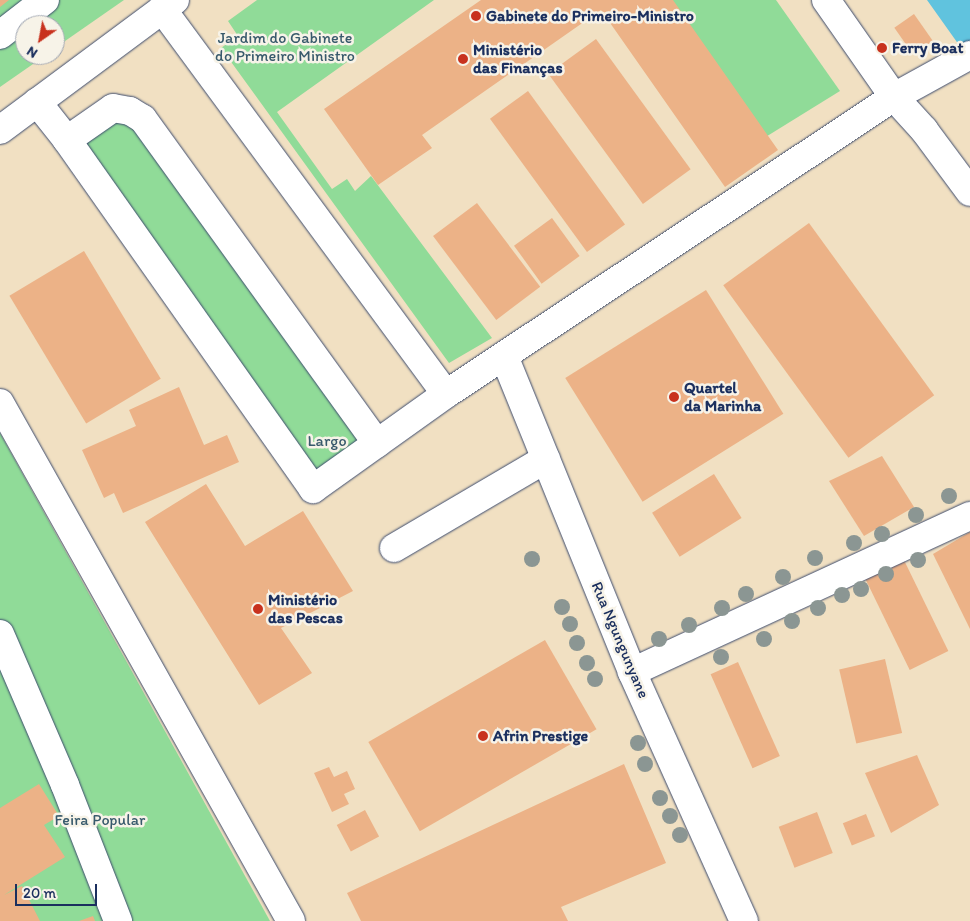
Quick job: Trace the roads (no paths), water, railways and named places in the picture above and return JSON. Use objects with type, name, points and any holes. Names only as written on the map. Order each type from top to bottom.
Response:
[{"type":"street","points":[[0,35],[45,0]]},
{"type":"street","points":[[826,0],[894,97],[924,130],[970,192]]},
{"type":"street","points":[[0,130],[169,5],[446,394]]},
{"type":"street","points":[[37,102],[67,140],[313,489],[446,394],[894,97],[970,55]]},
{"type":"street","points":[[67,140],[113,108],[130,111],[143,119],[377,442]]},
{"type":"street","name":"Rua Ngungunyane","points":[[504,356],[632,672],[744,921]]},
{"type":"street","points":[[0,403],[291,921]]},
{"type":"street","points":[[394,548],[546,459]]},
{"type":"street","points":[[632,672],[970,516]]},
{"type":"street","points":[[0,634],[65,785],[118,921]]},
{"type":"water","points":[[927,0],[970,0],[970,63],[959,45]]},
{"type":"place","name":"Gabinete do Primeiro-Ministro","points":[[476,16]]},
{"type":"place","name":"Ferry Boat","points":[[882,48]]},
{"type":"place","name":"Ministério das Finanças","points":[[463,59]]},
{"type":"place","name":"Quartel da Marinha","points":[[674,397]]},
{"type":"place","name":"Ministério das Pescas","points":[[258,609]]},
{"type":"place","name":"Afrin Prestige","points":[[483,736]]},
{"type":"park label","name":"Jardim do Gabinete do Primeiro Ministro","points":[[285,47]]},
{"type":"park label","name":"Largo","points":[[327,441]]},
{"type":"park label","name":"Feira Popular","points":[[100,820]]}]
